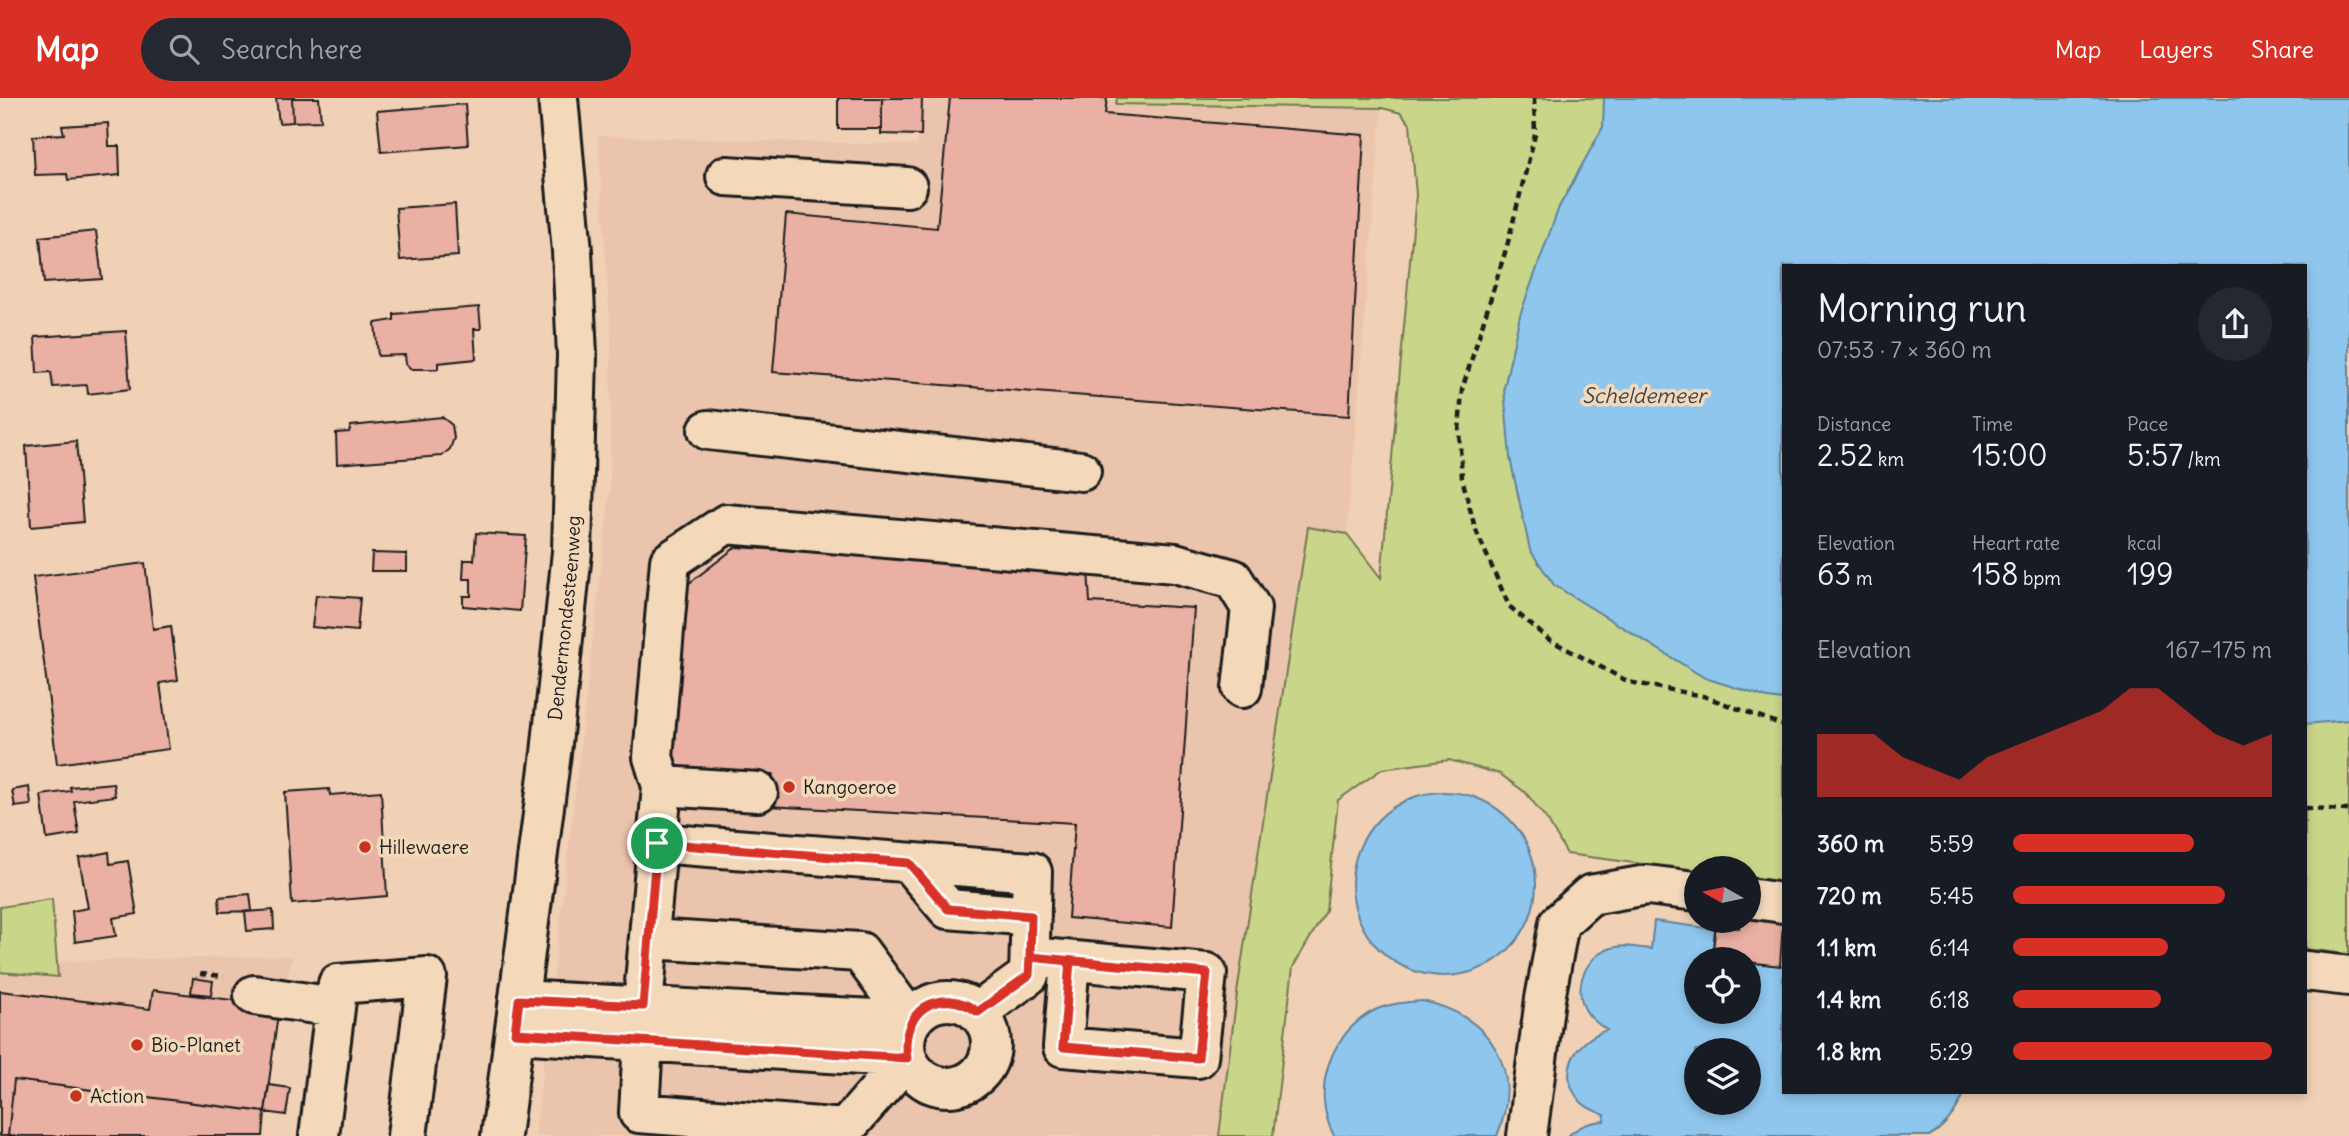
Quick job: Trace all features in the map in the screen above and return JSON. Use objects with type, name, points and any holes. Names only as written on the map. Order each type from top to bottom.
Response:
[{"type":"main road","name":"Dendermondesteenweg","points":[[501,1136],[551,753],[572,552],[576,355],[572,251],[558,98]]},
{"type":"main road","points":[[726,176],[907,187]]},
{"type":"main road","points":[[708,430],[1081,471]]},
{"type":"main road","points":[[649,939],[860,952],[909,1040],[914,1071],[924,1080],[951,1088],[965,1084],[977,1077],[991,1052],[992,1038],[987,1024],[978,1012],[968,1005],[943,1000],[919,1011],[909,1040],[845,1129],[639,1113],[643,1023],[649,939],[662,786],[653,757],[670,561],[726,524],[1175,563],[1233,579],[1251,608],[1242,688]]},
{"type":"main road","points":[[662,786],[758,792]]},
{"type":"main road","points":[[657,843],[1032,872],[1029,975],[978,1012]]},
{"type":"main road","points":[[1527,1136],[1545,999],[1559,923],[1590,895],[1647,885],[1684,890]]},
{"type":"main road","points":[[1761,900],[1782,903]]},
{"type":"main road","points":[[1030,957],[1070,961]]},
{"type":"main road","points":[[2307,971],[2349,976]]},
{"type":"main road","points":[[319,1136],[338,984],[427,978],[407,1136]]},
{"type":"main road","points":[[254,995],[335,1007]]},
{"type":"main road","points":[[517,1017],[909,1040]]},
{"type":"path","points":[[1534,98],[1535,135],[1532,148],[1507,246],[1462,390],[1462,478],[1475,528],[1509,606],[1548,639],[1629,682],[1703,696],[1782,725]]},
{"type":"path","points":[[2307,808],[2349,810]]},
{"type":"shaded area","points":[[917,98],[1117,98],[1117,104],[1382,108],[1347,534],[1308,528],[1238,986],[1219,1136],[535,1136],[610,490],[611,339],[598,136],[917,145]]},
{"type":"shaded area","points":[[293,956],[279,1006],[269,1084],[290,1088],[286,1115],[265,1112],[263,1136],[0,1136],[0,972],[57,977],[57,961]]},
{"type":"green space","points":[[1117,98],[2349,98],[2349,954],[2307,949],[2307,264],[1782,264],[1782,882],[1761,879],[1761,856],[1684,856],[1684,869],[1567,854],[1548,821],[1526,793],[1500,774],[1449,760],[1382,769],[1338,800],[1326,911],[1293,967],[1273,1136],[1219,1136],[1238,986],[1308,527],[1347,534],[1381,578],[1416,195],[1410,124],[1401,113],[1382,108],[1116,104]]},
{"type":"green space","points":[[52,899],[58,977],[0,972],[0,907]]},
{"type":"water","name":"Scheldemeer","points":[[1604,98],[2349,98],[2349,720],[2307,724],[2307,264],[1782,264],[1782,700],[1705,678],[1554,585],[1530,550],[1510,458],[1504,388],[1520,315],[1559,207],[1603,127]]},
{"type":"water","points":[[1444,792],[1479,799],[1495,807],[1509,819],[1521,833],[1529,849],[1536,884],[1529,919],[1521,935],[1509,949],[1495,961],[1479,969],[1444,976],[1409,969],[1393,961],[1379,949],[1367,935],[1359,919],[1352,884],[1359,849],[1367,833],[1379,819],[1393,807],[1409,799]]},
{"type":"water","points":[[1654,921],[1684,925],[1684,933],[1715,933],[1713,947],[1684,947],[1684,1024],[1761,1024],[1761,963],[1782,966],[1782,1094],[1964,1094],[1941,1128],[1929,1136],[1568,1136],[1584,1125],[1604,1121],[1605,1115],[1581,1102],[1573,1091],[1569,1070],[1578,1050],[1596,1035],[1607,1030],[1590,1017],[1582,1002],[1580,992],[1584,973],[1595,957],[1617,947],[1651,949]]},
{"type":"water","points":[[1423,1001],[1447,1008],[1467,1019],[1484,1033],[1496,1049],[1504,1068],[1507,1089],[1497,1136],[1334,1136],[1324,1100],[1329,1064],[1336,1048],[1359,1020],[1375,1010],[1393,1004]]},
{"type":"building","points":[[276,98],[292,98],[293,122],[279,123]]},
{"type":"building","points":[[292,98],[319,98],[321,121],[293,122]]},
{"type":"building","points":[[838,98],[882,98],[882,129],[838,129]]},
{"type":"building","points":[[882,98],[922,98],[921,135],[881,134]]},
{"type":"building","points":[[950,98],[1107,98],[1105,114],[1364,135],[1349,416],[773,372],[786,214],[937,228]]},
{"type":"building","points":[[465,104],[468,145],[381,152],[377,111]]},
{"type":"building","points":[[108,123],[109,146],[119,146],[120,175],[68,180],[67,174],[35,175],[33,136],[64,134],[62,126]]},
{"type":"building","points":[[455,204],[458,256],[400,260],[396,208]]},
{"type":"building","points":[[96,231],[102,279],[44,283],[40,237]]},
{"type":"building","points":[[479,307],[481,329],[474,329],[476,359],[438,363],[438,369],[411,369],[406,364],[405,355],[378,356],[375,323],[394,320],[394,314]]},
{"type":"building","points":[[126,331],[130,389],[88,394],[87,385],[53,387],[51,372],[37,373],[35,337]]},
{"type":"building","points":[[442,417],[452,425],[454,438],[450,449],[442,456],[337,464],[336,433],[349,432],[351,426]]},
{"type":"building","points":[[76,441],[83,522],[31,527],[26,446]]},
{"type":"building","points":[[476,533],[526,536],[520,611],[463,606],[463,596],[471,596],[471,579],[463,579],[464,560],[474,560]]},
{"type":"building","points":[[736,547],[1088,569],[1090,602],[1194,608],[1172,927],[1068,918],[1075,823],[768,806],[773,774],[668,767],[679,591]]},
{"type":"building","points":[[372,553],[407,554],[407,571],[371,571]]},
{"type":"building","points":[[145,563],[153,629],[171,626],[178,680],[160,683],[169,749],[57,764],[33,577]]},
{"type":"building","points":[[316,595],[360,598],[357,631],[312,627]]},
{"type":"building","points":[[113,783],[115,796],[74,801],[79,834],[47,839],[41,795],[71,791],[70,787]]},
{"type":"building","points":[[29,787],[31,805],[15,807],[12,790]]},
{"type":"building","points":[[329,789],[330,795],[381,791],[387,896],[292,904],[285,792]]},
{"type":"building","points":[[109,852],[110,864],[128,861],[137,914],[113,918],[116,936],[75,942],[72,911],[88,908],[79,858]]},
{"type":"building","points":[[250,894],[252,911],[220,912],[219,897]]},
{"type":"building","points":[[273,910],[274,929],[247,931],[245,912]]},
{"type":"building","points":[[1761,920],[1782,923],[1780,966],[1761,964],[1761,947],[1713,947],[1715,933],[1761,933]]},
{"type":"building","points":[[193,978],[213,981],[211,995],[191,993]]},
{"type":"building","name":"Bio-Planet","points":[[153,990],[279,1006],[265,1112],[14,1080],[8,1136],[0,1136],[0,991],[150,1009]]},
{"type":"building","name":"Action","points":[[14,1080],[265,1112],[263,1136],[8,1136]]},
{"type":"building","points":[[269,1085],[290,1088],[286,1115],[265,1112]]},
{"type":"place","name":"Kangoeroe","points":[[789,787]]},
{"type":"place","name":"Hillewaere","points":[[365,847]]},
{"type":"place","name":"Bio-Planet","points":[[137,1045]]},
{"type":"place","name":"Action","points":[[76,1096]]},
{"type":"route","points":[[657,843],[643,1006],[519,1000],[515,1033],[907,1058],[906,1033],[919,1011],[943,1000],[968,1005],[978,1012],[1029,975],[1030,957],[1207,973],[1198,1058],[1063,1047],[1070,961],[1030,957],[1031,916],[948,909],[909,863],[657,843]]}]
